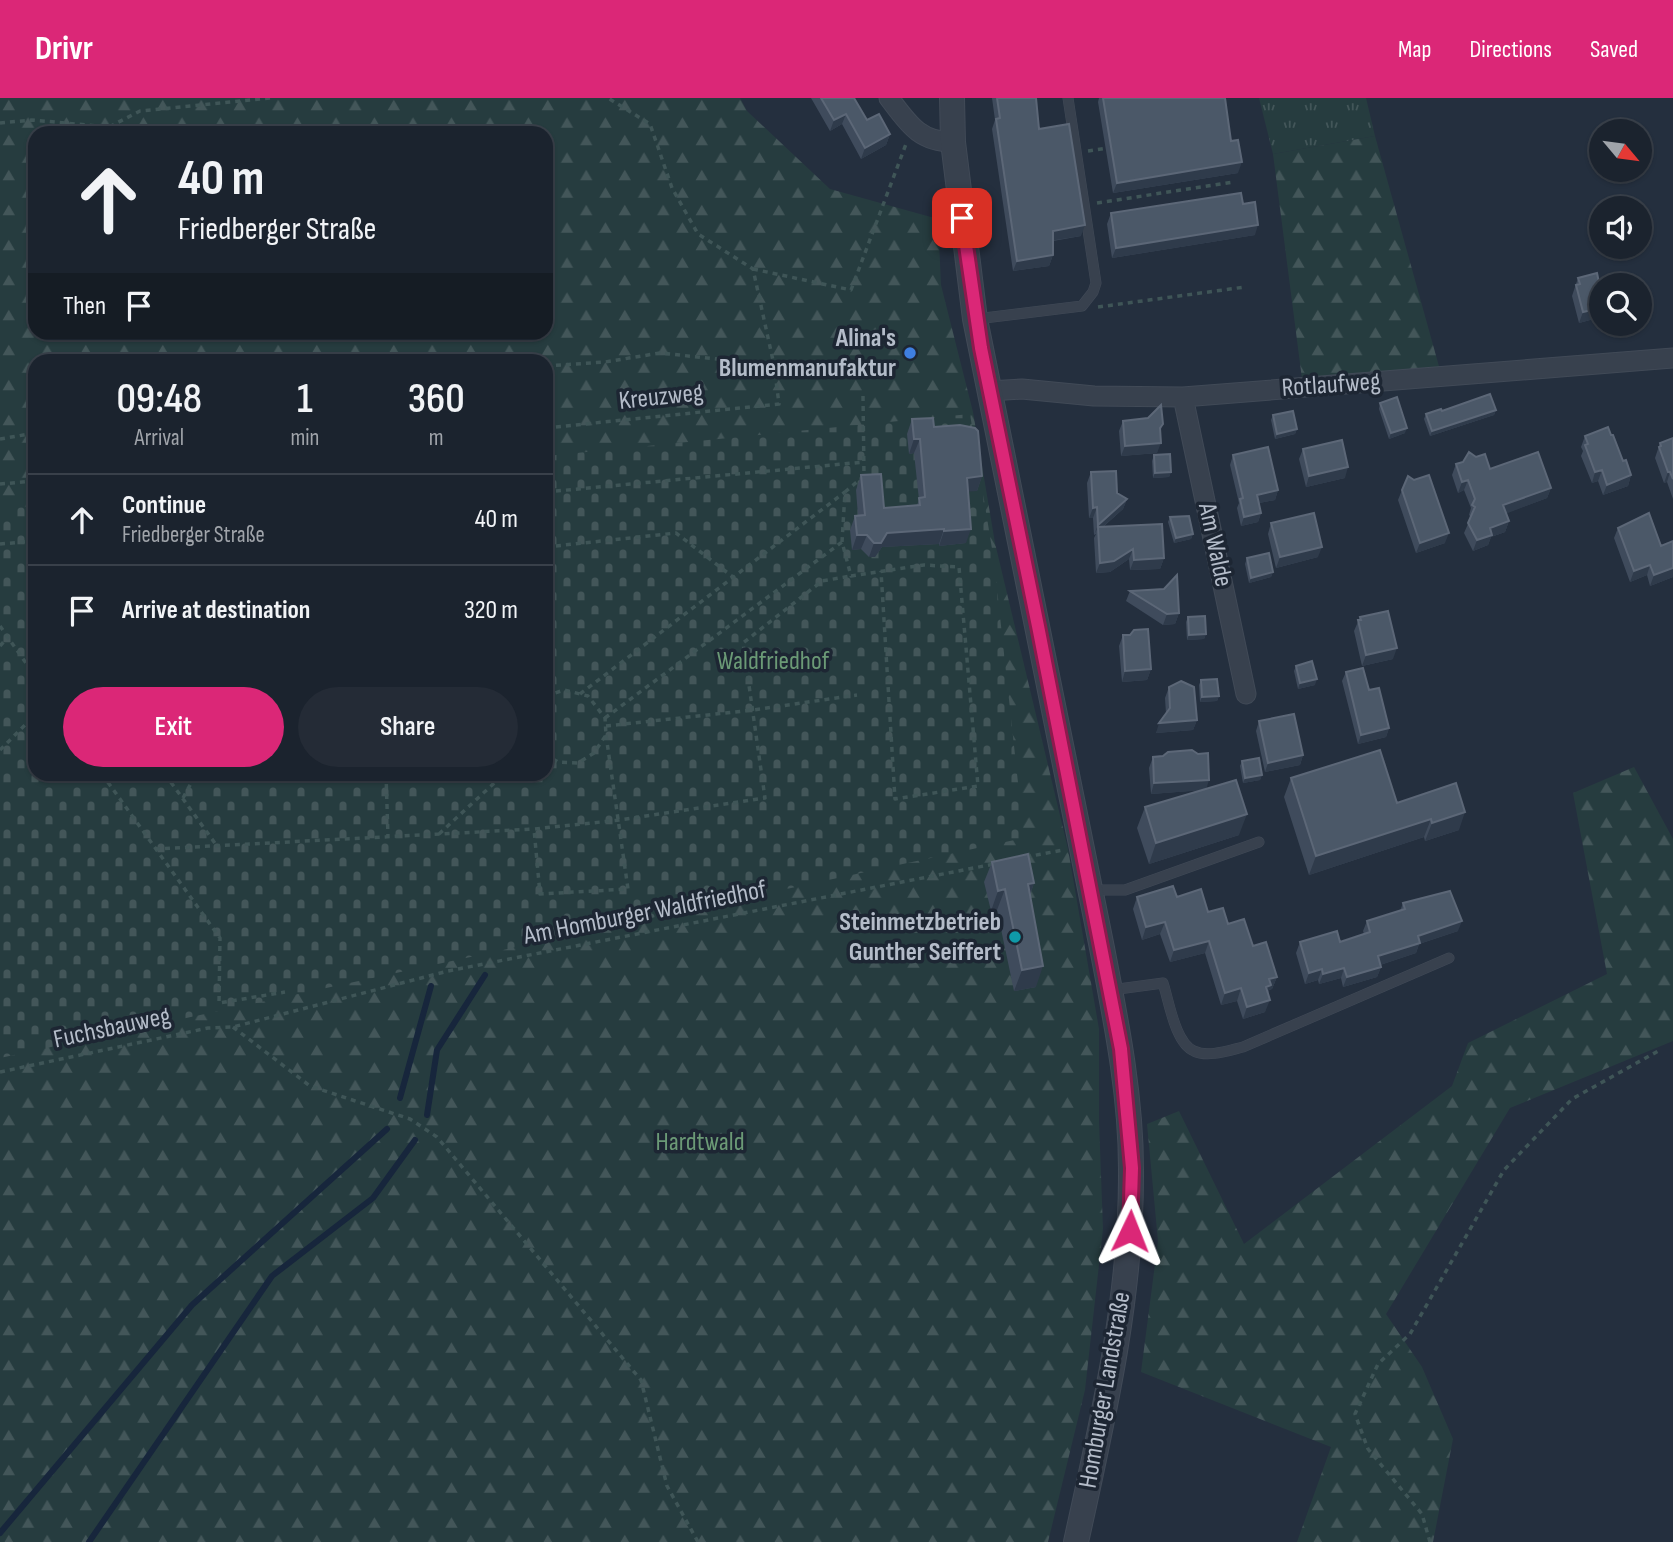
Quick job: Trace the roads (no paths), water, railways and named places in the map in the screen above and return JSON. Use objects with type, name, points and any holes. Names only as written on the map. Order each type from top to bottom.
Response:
[{"type":"street","points":[[889,98],[912,129],[937,142],[953,142]]},
{"type":"street","name":"Homburger Landstraße","points":[[952,98],[953,142],[975,319],[1091,890],[1121,1049],[1128,1111],[1132,1168],[1130,1231],[1120,1321],[1107,1403],[1076,1542]]},
{"type":"street","name":"Rotlaufweg","points":[[989,391],[1183,397],[1673,358]]},
{"type":"street","name":"Am Walde","points":[[1183,397],[1247,694]]},
{"type":"lane","points":[[975,319],[1082,306],[1096,283],[1068,98]]},
{"type":"lane","points":[[1091,890],[1125,890],[1259,842]]},
{"type":"lane","points":[[1110,990],[1163,983],[1180,1039],[1195,1052],[1218,1053],[1243,1048],[1449,958]]},
{"type":"waterway","points":[[427,1115],[437,1050],[485,975]]},
{"type":"waterway","points":[[400,1098],[431,986]]},
{"type":"waterway","points":[[0,1533],[192,1305],[387,1129]]},
{"type":"waterway","points":[[89,1542],[272,1276],[373,1198],[415,1140]]},
{"type":"place","name":"Alina's Blumenmanufaktur","points":[[910,353]]},
{"type":"place","name":"Steinmetzbetrieb Gunther Seiffert","points":[[1015,937]]},
{"type":"park label","name":"Waldfriedhof","points":[[773,661]]},
{"type":"park label","name":"Hardtwald","points":[[700,1142]]}]
